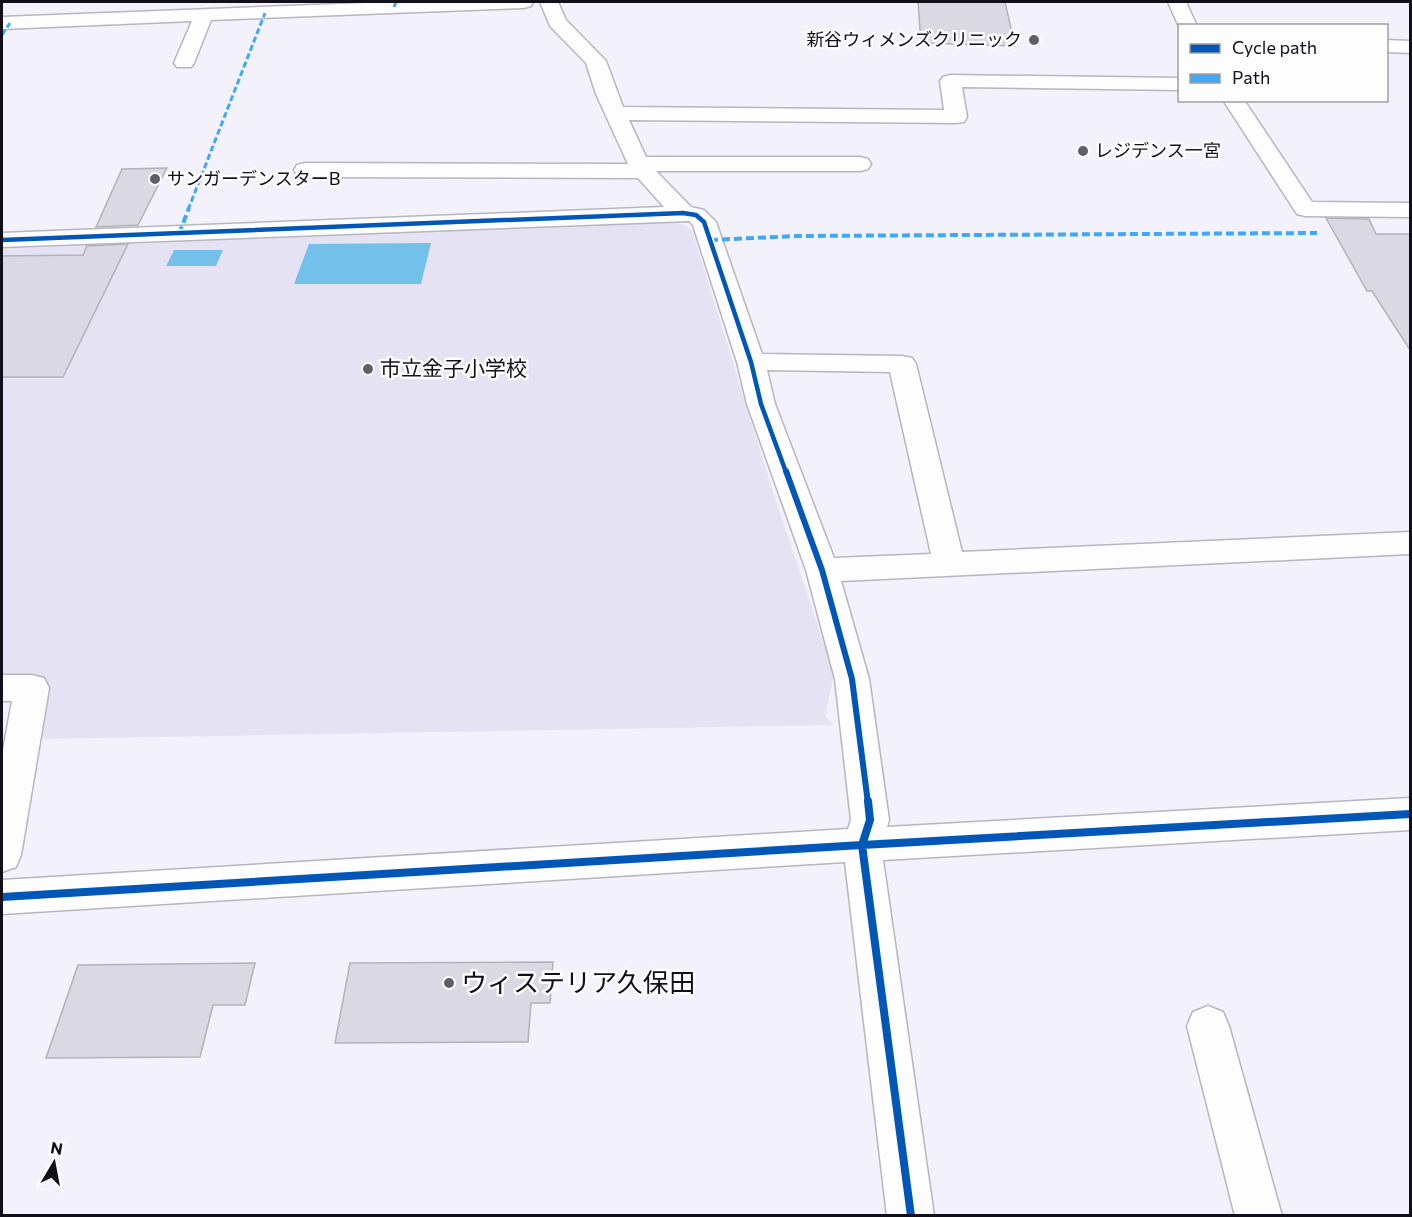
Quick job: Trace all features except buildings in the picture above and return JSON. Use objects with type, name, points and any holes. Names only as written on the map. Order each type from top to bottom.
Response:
[{"type":"street","points":[[2,23],[524,2]]},
{"type":"street","points":[[549,2],[557,22],[596,61],[607,94],[634,157],[683,213]]},
{"type":"street","points":[[1177,2],[1186,24]]},
{"type":"street","points":[[184,63],[204,15]]},
{"type":"street","points":[[1388,46],[1410,47]]},
{"type":"street","points":[[616,113],[956,117],[950,81],[1178,84]]},
{"type":"street","points":[[1234,102],[1305,210],[1317,233]]},
{"type":"street","points":[[305,170],[860,164]]},
{"type":"street","points":[[1305,210],[1410,210]]},
{"type":"street","points":[[2,240],[683,213],[696,215],[704,222],[751,362],[761,404],[822,570],[852,679],[870,820],[862,845],[911,1215]]},
{"type":"street","points":[[751,362],[902,364],[949,564]]},
{"type":"street","points":[[822,570],[1410,543]]},
{"type":"street","points":[[2,688],[32,688],[2,855]]},
{"type":"street","points":[[2,897],[1410,814]]},
{"type":"street","points":[[1208,1026],[1259,1215]]},
{"type":"shaded area","name":"市立金子小学校","points":[[667,222],[683,224],[692,230],[772,489],[834,674],[825,716],[834,725],[39,739],[45,681],[2,681],[2,249]]},
{"type":"water","points":[[431,243],[421,284],[294,284],[309,244]]},
{"type":"water","points":[[174,250],[223,250],[216,266],[166,266]]},
{"type":"marked path","points":[[394,7],[396,2]]},
{"type":"marked path","points":[[179,234],[265,13]]},
{"type":"marked path","points":[[2,35],[10,23]]},
{"type":"marked path","points":[[710,240],[797,236],[1317,233]]},
{"type":"cycle path","points":[[2,240],[683,213],[696,215],[704,222],[751,362],[761,404],[822,570],[852,679],[870,820],[862,845],[1410,814]]},
{"type":"cycle path","points":[[2,897],[862,845],[911,1216]]},
{"type":"place","name":"新谷ウィメンズクリニック","points":[[1034,40]]},
{"type":"place","name":"レジデンス一宮","points":[[1083,151]]},
{"type":"place","name":"サンガーデンスターB","points":[[155,179]]},
{"type":"place","name":"市立金子小学校","points":[[368,369]]},
{"type":"place","name":"ウィステリア久保田","points":[[449,983]]}]
